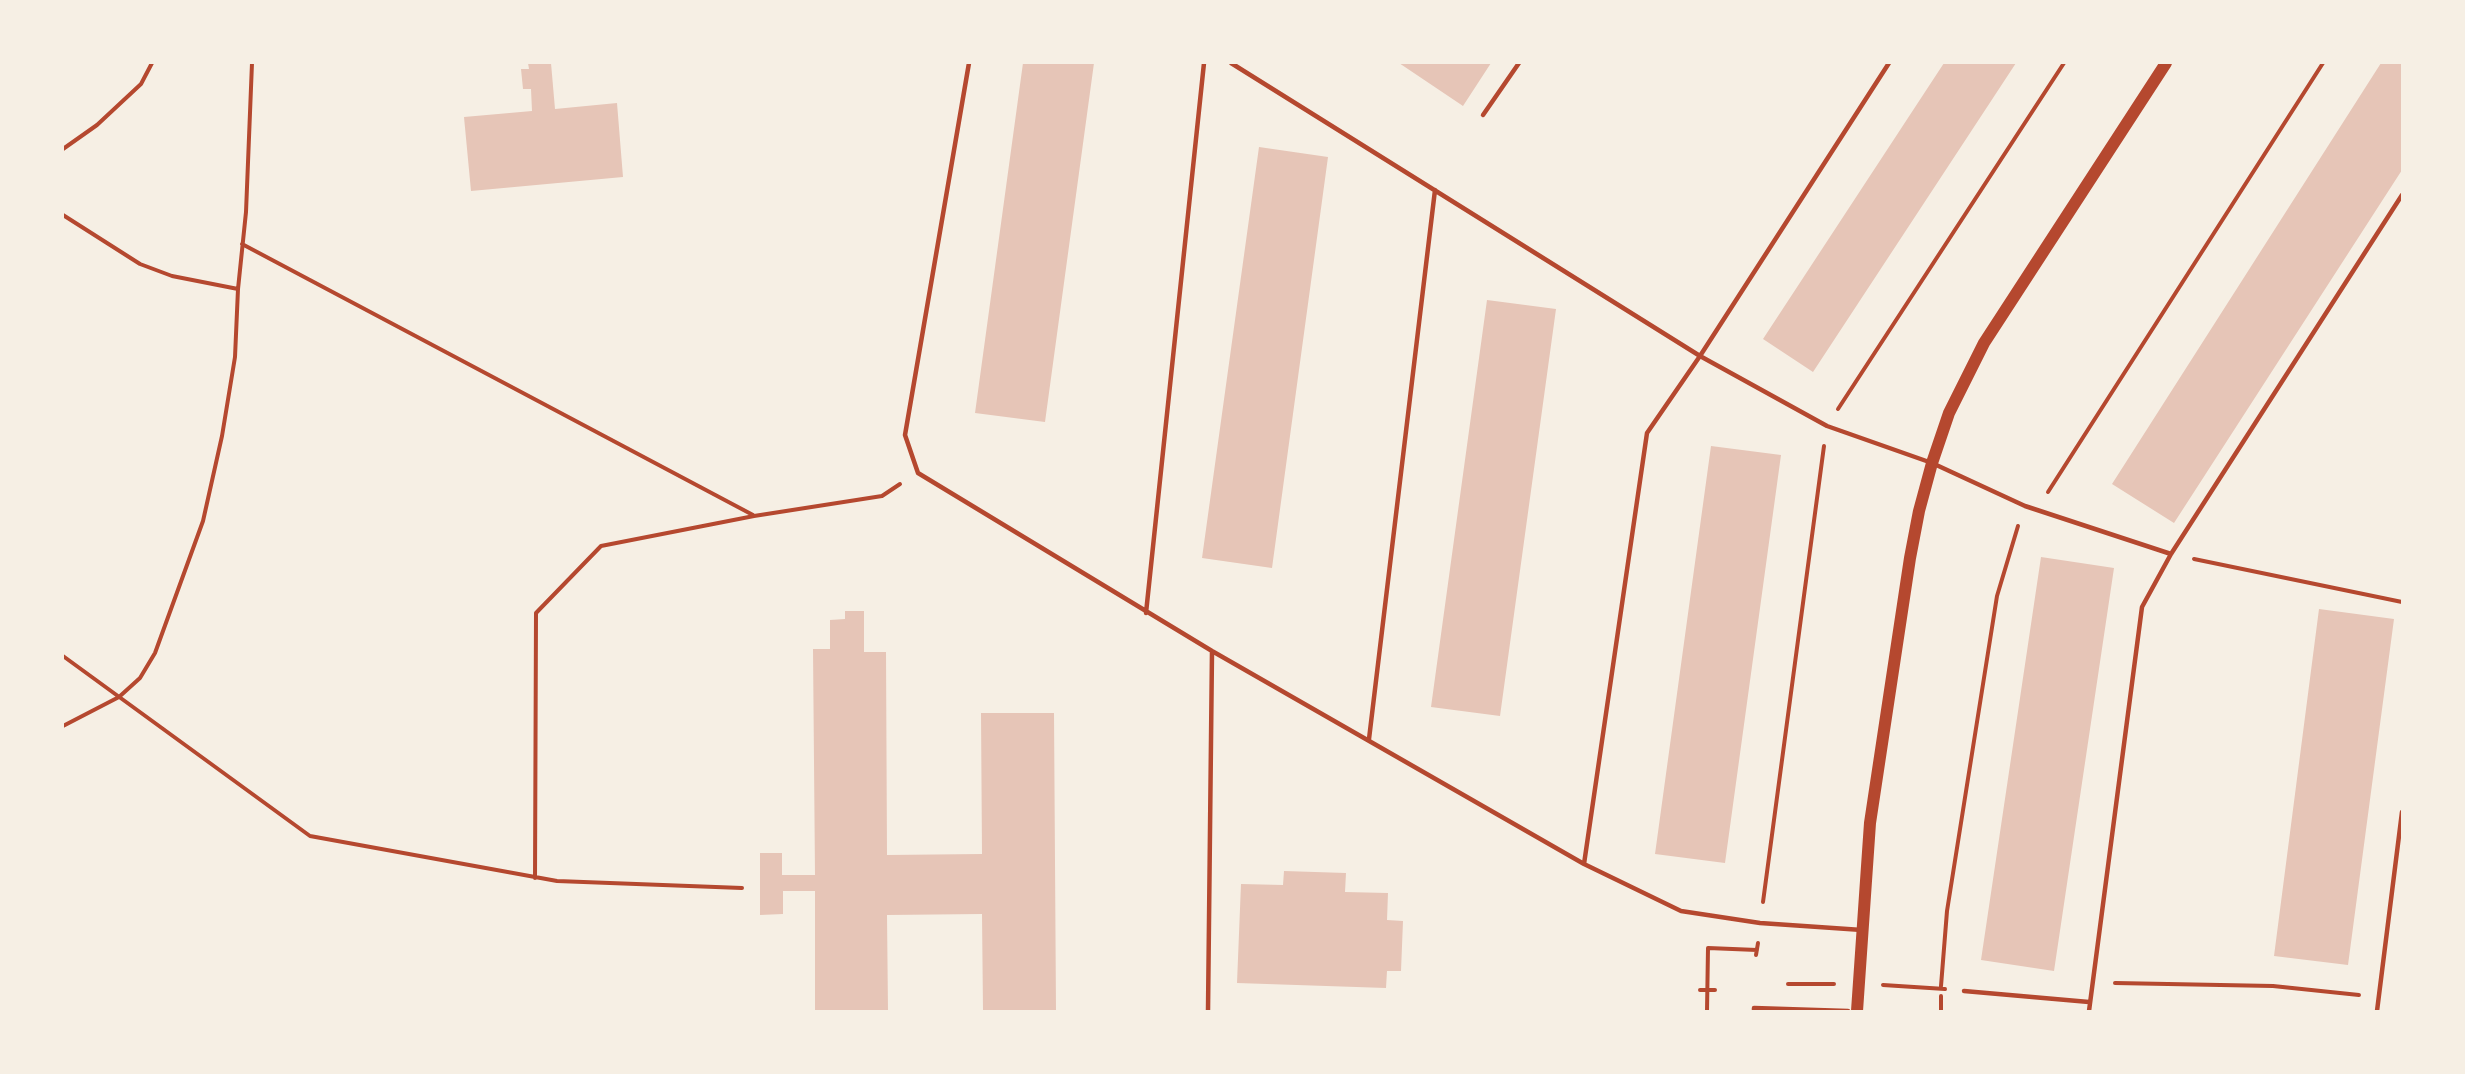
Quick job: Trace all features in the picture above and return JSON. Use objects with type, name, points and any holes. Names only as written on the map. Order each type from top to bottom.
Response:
[{"type":"main road","points":[[1857,1011],[1870,823],[1910,558],[1919,511],[1932,463],[1949,412],[1984,343],[2166,63]]},
{"type":"lane","points":[[969,63],[905,435],[918,472],[1146,613],[1584,864],[1681,911],[1760,923],[1863,930]]},
{"type":"lane","points":[[1146,613],[1204,63]]},
{"type":"lane","points":[[1231,63],[1700,356],[1827,426],[1932,463],[2025,506],[2171,554]]},
{"type":"lane","points":[[1483,115],[1519,63]]},
{"type":"lane","points":[[1584,864],[1647,432],[1700,356],[1889,63]]},
{"type":"lane","points":[[1369,740],[1435,190]]},
{"type":"lane","points":[[2090,1011],[2089,1002],[2142,607],[2171,554],[2402,195]]},
{"type":"lane","points":[[1208,1011],[1212,651]]},
{"type":"lane","points":[[2377,1011],[2402,812]]},
{"type":"lane","points":[[1964,991],[2089,1002]]},
{"type":"lane","points":[[1754,1011],[1754,1008],[1848,1011]]},
{"type":"path","points":[[63,149],[97,125],[141,84],[152,63]]},
{"type":"path","points":[[63,726],[119,697],[141,678],[155,653],[203,521],[222,436],[235,357],[238,289],[246,212],[252,63]]},
{"type":"path","points":[[1707,1011],[1708,948],[1757,952],[1827,426],[2064,63]]},
{"type":"path","points":[[2037,509],[2323,63]]},
{"type":"path","points":[[63,215],[141,264],[172,276],[238,289]]},
{"type":"path","points":[[242,244],[754,516]]},
{"type":"path","points":[[535,878],[536,613],[602,546],[754,516],[882,496],[918,472]]},
{"type":"path","points":[[1941,1011],[1947,911],[1995,607],[2025,506]]},
{"type":"path","points":[[2171,554],[2402,602]]},
{"type":"path","points":[[63,656],[310,836],[535,878],[580,884],[742,888]]},
{"type":"path","points":[[2092,983],[2273,986],[2368,996]]},
{"type":"path","points":[[1700,990],[1715,990]]},
{"type":"building","points":[[528,63],[551,63],[555,109],[617,103],[623,177],[471,191],[464,117],[532,111],[531,89],[523,89],[521,69],[529,69]]},
{"type":"building","points":[[1023,63],[1094,63],[1045,422],[975,413]]},
{"type":"building","points":[[1399,63],[1491,63],[1463,106]]},
{"type":"building","points":[[1944,63],[2016,63],[1813,372],[1763,339]]},
{"type":"building","points":[[2381,63],[2402,63],[2402,170],[2174,523],[2112,484]]},
{"type":"building","points":[[1259,147],[1328,157],[1272,568],[1202,558]]},
{"type":"building","points":[[1487,300],[1556,309],[1500,716],[1431,707]]},
{"type":"building","points":[[1711,446],[1781,455],[1725,863],[1655,854]]},
{"type":"building","points":[[2041,557],[2114,568],[2054,971],[1981,960]]},
{"type":"building","points":[[2319,609],[2394,619],[2348,965],[2274,956]]},
{"type":"building","points":[[845,611],[864,611],[864,652],[886,652],[887,855],[982,854],[981,713],[1054,713],[1056,1011],[983,1011],[982,914],[887,915],[888,1011],[815,1011],[815,891],[783,891],[783,914],[760,915],[760,853],[782,853],[782,875],[815,875],[813,649],[830,649],[830,620],[845,619]]},
{"type":"building","points":[[1284,871],[1346,873],[1345,892],[1388,893],[1387,920],[1403,921],[1401,971],[1387,971],[1386,988],[1237,983],[1241,884],[1283,885]]}]
